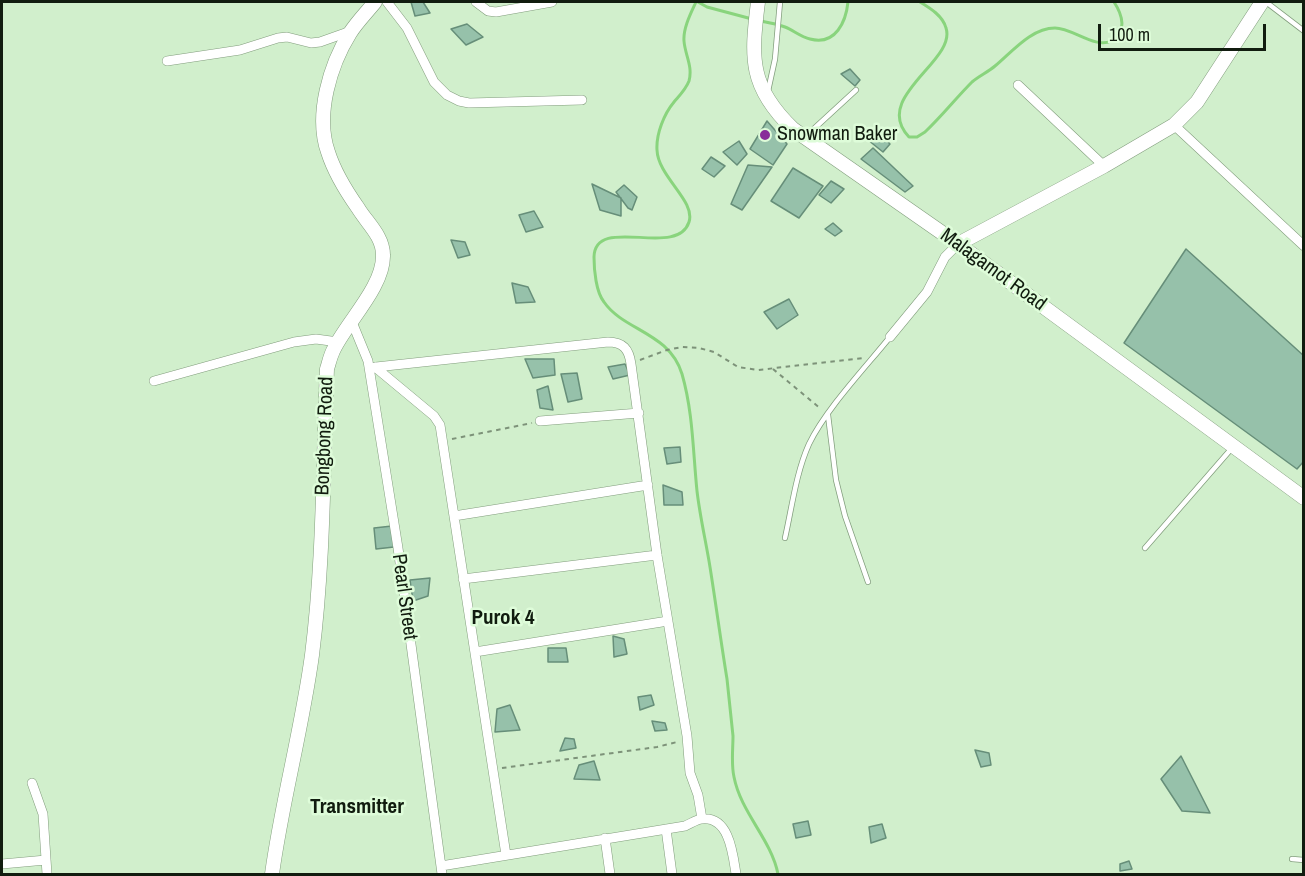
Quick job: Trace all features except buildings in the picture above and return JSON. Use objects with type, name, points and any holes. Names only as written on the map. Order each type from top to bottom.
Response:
[{"type":"street","name":"Bongbong Road","points":[[272,874],[312,656],[322,531],[327,369],[338,342],[372,289],[380,272],[383,256],[375,231],[358,208],[327,150],[324,117],[330,79],[336,60],[351,31],[375,2]]},
{"type":"street","points":[[387,2],[407,28],[434,82],[447,95],[469,103],[582,100]]},
{"type":"street","points":[[476,2],[488,11],[496,12],[552,2]]},
{"type":"street","name":"Malagamot Road","points":[[758,2],[753,41],[755,68],[766,98],[782,119],[804,138],[958,244],[1304,498]]},
{"type":"street","points":[[890,337],[927,292],[945,257],[958,244],[1104,166],[1174,125],[1197,102],[1264,2]]},
{"type":"street","points":[[167,61],[240,50],[278,38],[287,37],[312,43],[320,42],[351,31]]},
{"type":"street","points":[[1018,85],[1104,166]]},
{"type":"street","points":[[1174,125],[1304,246]]},
{"type":"street","name":"Pearl Street","points":[[352,322],[372,364],[441,870]]},
{"type":"street","points":[[154,381],[294,342],[316,339],[338,342]]},
{"type":"street","points":[[372,364],[608,342],[625,346],[632,364],[657,555],[687,736],[690,773],[698,795],[702,819]]},
{"type":"street","points":[[372,364],[434,416],[440,425],[506,855]]},
{"type":"street","points":[[540,421],[639,413]]},
{"type":"street","points":[[454,516],[648,485]]},
{"type":"street","points":[[464,579],[657,555]]},
{"type":"street","points":[[475,652],[668,621]]},
{"type":"street","points":[[32,783],[43,814],[47,874]]},
{"type":"street","points":[[441,870],[506,855],[685,826],[702,819],[717,822],[725,831],[736,874]]},
{"type":"street","points":[[666,828],[672,874]]},
{"type":"street","points":[[605,838],[610,874]]},
{"type":"street","points":[[2,864],[46,860]]},
{"type":"lane","points":[[766,98],[773,72],[780,2]]},
{"type":"lane","points":[[1264,2],[1304,31]]},
{"type":"lane","points":[[804,138],[856,90]]},
{"type":"lane","points":[[785,538],[804,456],[814,435],[890,337]]},
{"type":"lane","points":[[828,415],[843,507],[868,582]]},
{"type":"lane","points":[[1145,548],[1234,447]]},
{"type":"lane","points":[[1292,860],[1304,860]]},
{"type":"path","points":[[632,364],[667,350],[682,347],[714,352],[738,367],[747,369],[772,369],[875,356]]},
{"type":"path","points":[[772,369],[828,415]]},
{"type":"path","points":[[442,441],[540,421]]},
{"type":"path","points":[[493,770],[657,747],[678,742],[687,736]]},
{"type":"waterway","points":[[696,2],[684,36],[690,70],[689,81],[664,118],[657,144],[663,170],[687,206],[690,214],[689,222],[682,232],[669,237],[608,239],[598,245],[594,257],[594,268],[597,287],[604,302],[623,320],[657,340],[667,349],[676,360],[682,374],[691,417],[698,501],[727,679],[733,736],[734,777],[743,802],[769,849],[778,874]]},
{"type":"waterway","points":[[698,2],[707,7],[752,19]]},
{"type":"waterway","points":[[761,21],[785,27],[810,39],[827,39],[842,24],[848,2]]},
{"type":"waterway","points":[[920,2],[942,20],[946,28],[946,41],[940,53],[907,94],[900,108],[900,122],[909,137],[917,137],[925,132],[972,82],[1038,32],[1055,28],[1098,42],[1111,41],[1122,28],[1121,17],[1114,2]]},
{"type":"place","name":"Snowman Baker","points":[[765,135]]},
{"type":"district","name":"Purok 4","points":[[503,618]]},
{"type":"district","name":"Transmitter","points":[[357,807]]}]
